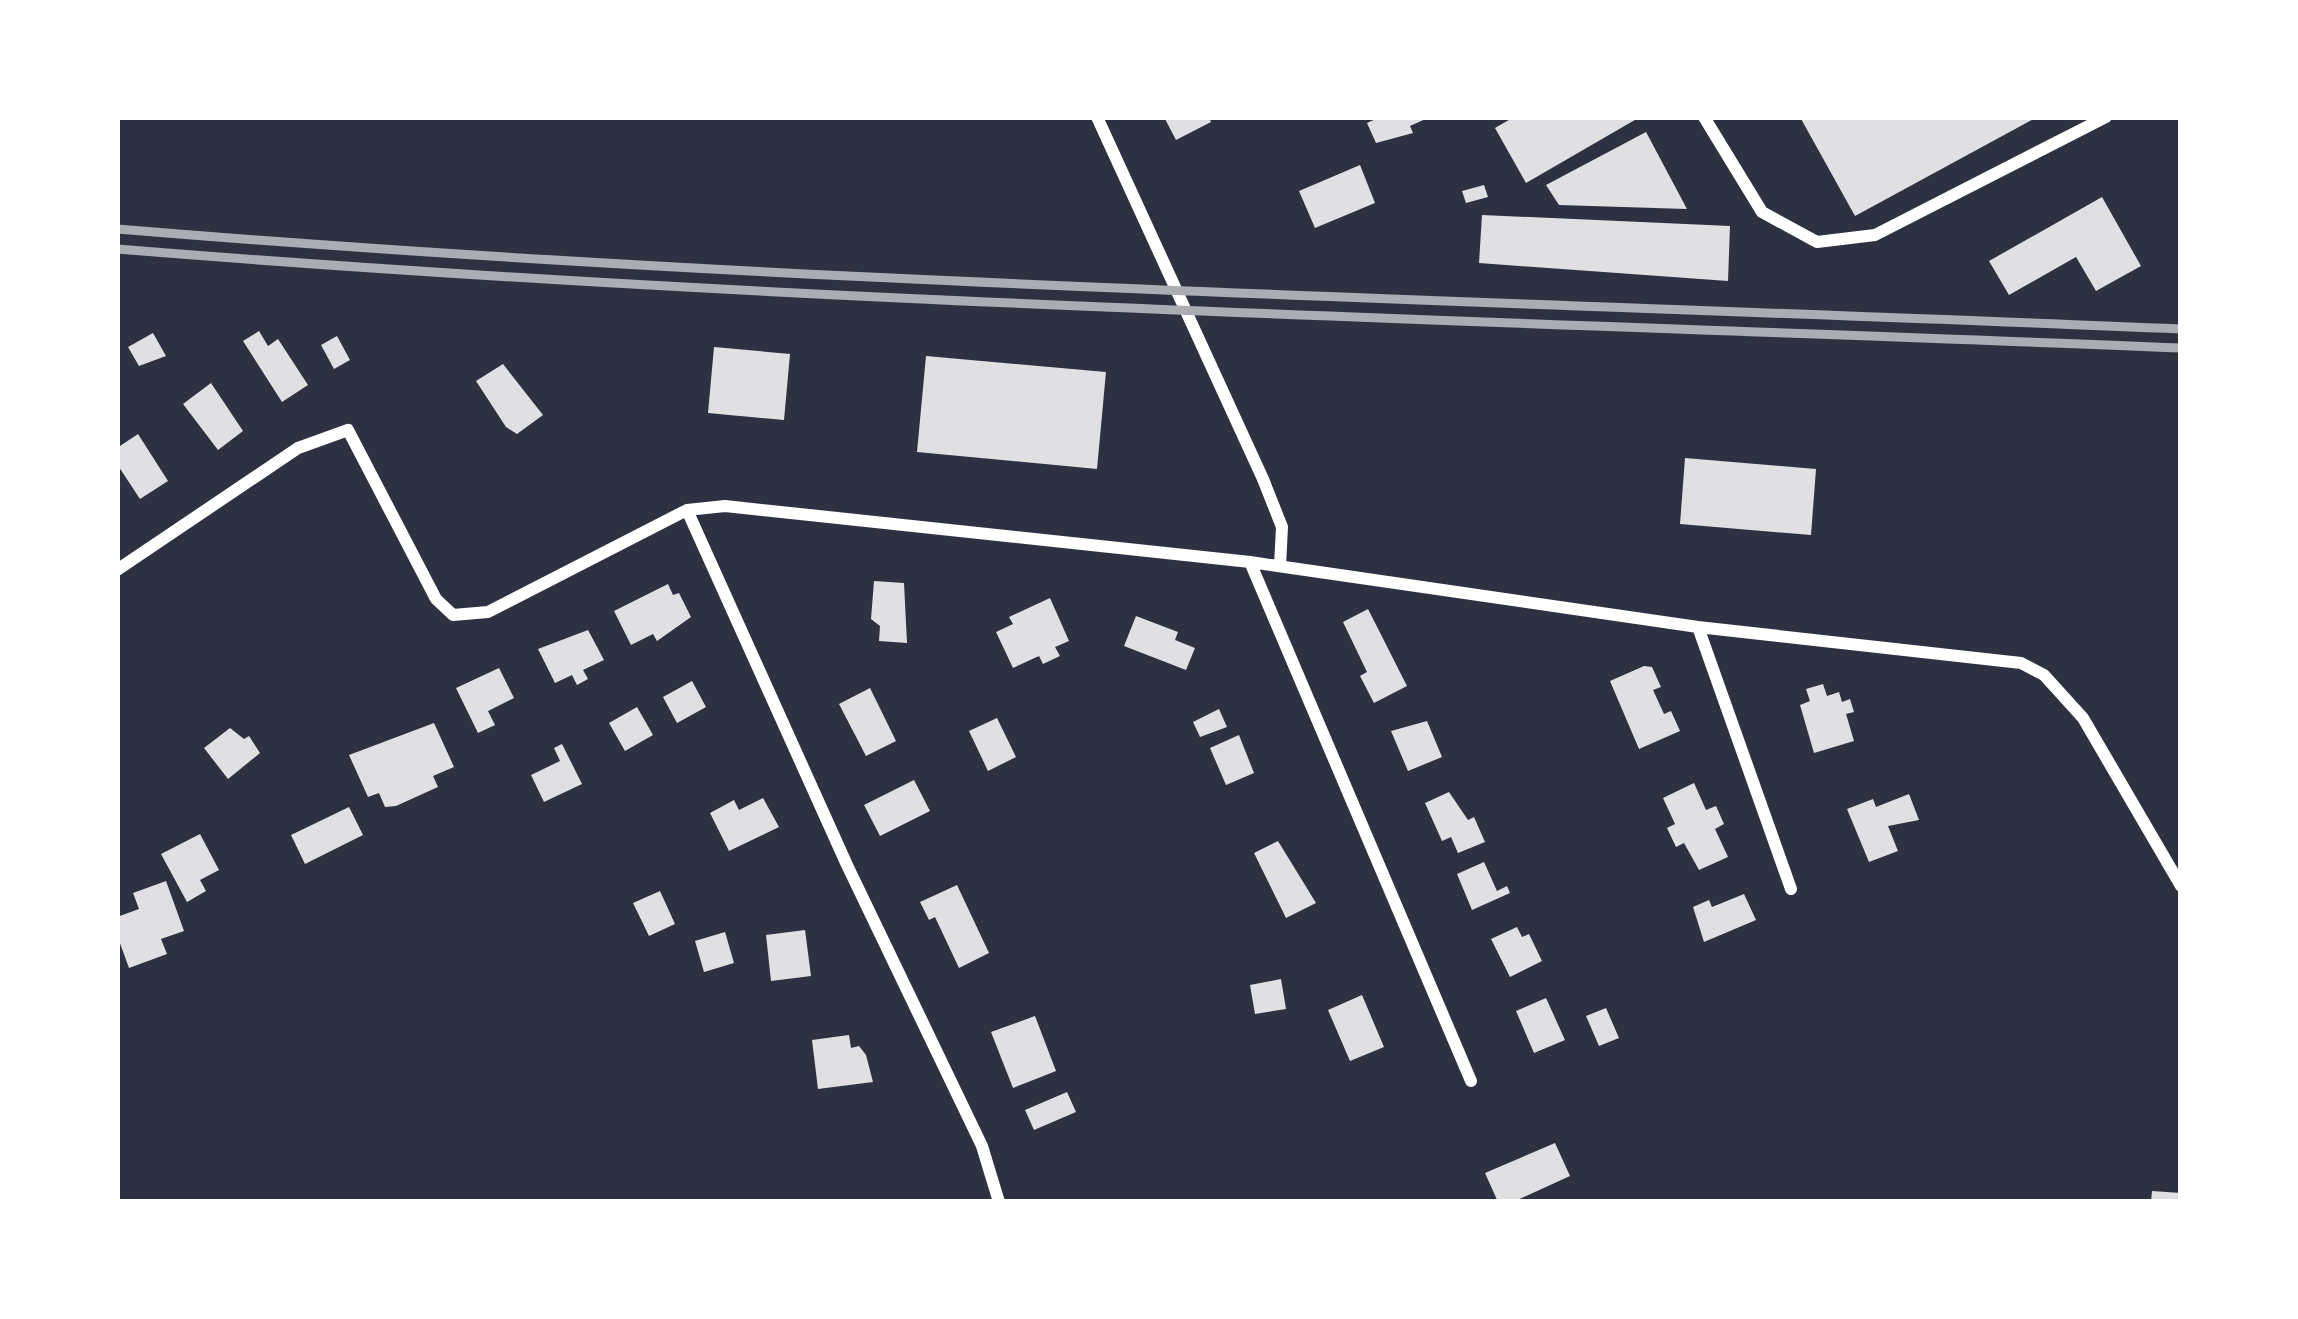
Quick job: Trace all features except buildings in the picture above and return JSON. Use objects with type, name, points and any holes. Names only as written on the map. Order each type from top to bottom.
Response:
[{"type":"street","points":[[1097,117],[1282,527],[1280,566]]},
{"type":"street","points":[[1704,117],[1762,212],[1817,242],[1875,235],[2106,117]]},
{"type":"street","points":[[117,570],[190,515],[298,448],[348,430],[436,599],[453,615],[488,612],[688,510],[772,509],[1250,562],[1698,627],[2021,663],[2044,675],[2083,718],[2181,886]]},
{"type":"street","points":[[688,510],[847,865],[982,1146],[999,1202]]},
{"type":"street","points":[[1250,562],[1471,1081]]},
{"type":"street","points":[[1698,627],[1791,889]]},
{"type":"railway","points":[[117,229],[890,278],[2181,329]]},
{"type":"railway","points":[[117,249],[890,298],[2181,348]]}]
